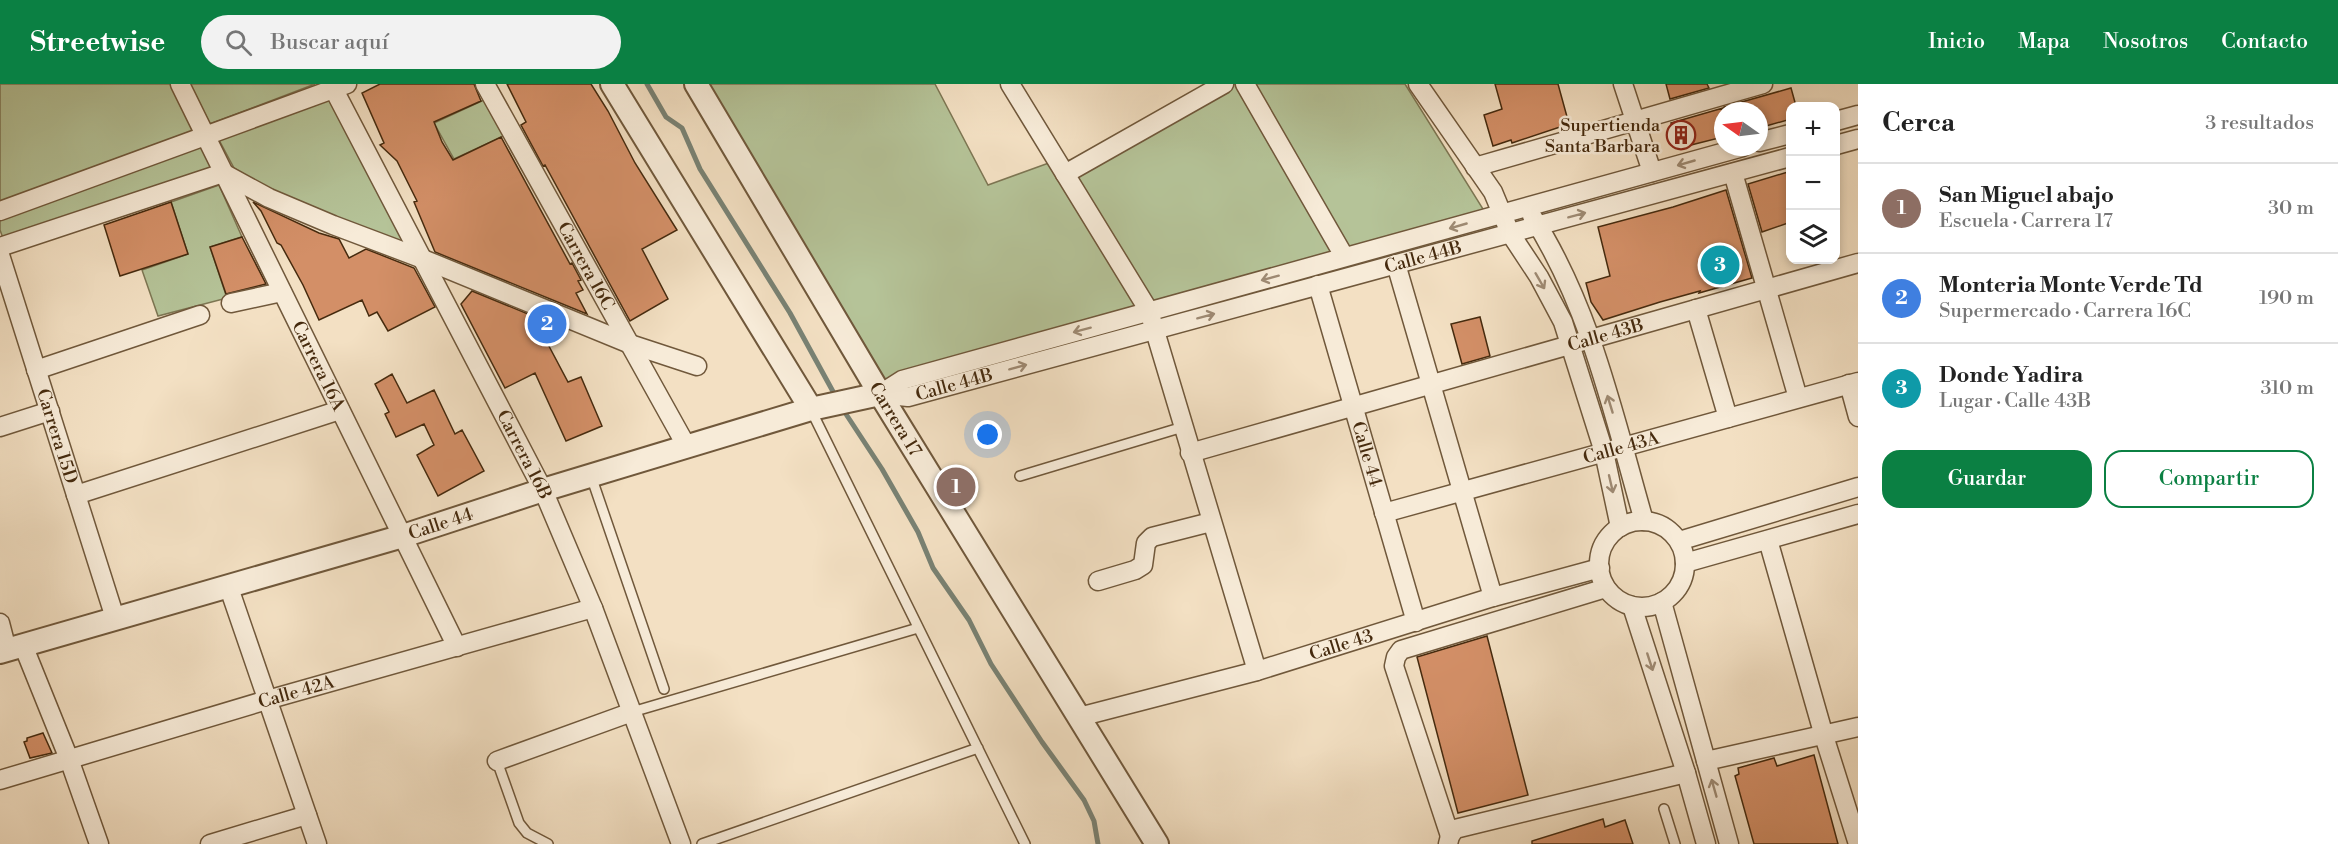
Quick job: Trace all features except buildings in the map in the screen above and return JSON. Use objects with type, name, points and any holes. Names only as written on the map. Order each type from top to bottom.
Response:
[{"type":"street","name":"Carrera 16A","points":[[180,84],[457,647]]},
{"type":"street","name":"Carrera 16C","points":[[485,84],[687,447]]},
{"type":"street","points":[[612,84],[815,409]]},
{"type":"street","name":"Carrera 17","points":[[696,84],[880,394],[1157,844]]},
{"type":"street","points":[[1010,84],[1149,311],[1257,671]]},
{"type":"street","points":[[1065,174],[1224,84]]},
{"type":"street","points":[[1245,84],[1344,256]]},
{"type":"street","points":[[1623,84],[1652,172]]},
{"type":"street","points":[[1475,167],[1763,84]]},
{"type":"street","points":[[1421,85],[1493,192],[1510,233],[1539,277],[1563,322],[1604,452],[1620,527]]},
{"type":"street","points":[[0,211],[337,86]]},
{"type":"street","name":"Carrera 16B","points":[[337,86],[423,259],[543,490],[593,608],[681,844]]},
{"type":"street","points":[[1840,120],[1858,115]]},
{"type":"street","points":[[1768,140],[1786,135]]},
{"type":"street","points":[[1840,144],[1858,139]]},
{"type":"street","name":"Calle 44B","points":[[880,394],[902,380],[935,370],[1714,155]]},
{"type":"street","name":"Calle 44B","points":[[880,394],[908,397],[1786,158]]},
{"type":"street","points":[[0,247],[223,173],[269,198],[630,344],[697,366]]},
{"type":"street","points":[[1733,173],[1798,398]]},
{"type":"street","points":[[1493,192],[1526,207],[1575,297],[1590,339],[1644,521]]},
{"type":"street","name":"Carrera 15D","points":[[0,255],[115,618]]},
{"type":"street","name":"Calle 43B","points":[[1190,453],[1858,263]]},
{"type":"street","points":[[1396,264],[1464,491],[1493,597]]},
{"type":"street","name":"Calle 44","points":[[1318,285],[1416,622]]},
{"type":"street","points":[[231,303],[282,292]]},
{"type":"street","points":[[581,323],[609,308]]},
{"type":"street","points":[[1696,309],[1728,418]]},
{"type":"street","points":[[36,370],[200,315]]},
{"type":"street","points":[[935,370],[940,388]]},
{"type":"street","points":[[1854,383],[1858,417]]},
{"type":"street","name":"Calle 43A","points":[[1384,513],[1854,383]]},
{"type":"street","name":"Calle 44","points":[[10,649],[403,536],[543,490],[815,409],[880,394]]},
{"type":"street","points":[[76,495],[340,410]]},
{"type":"street","points":[[0,427],[50,411]]},
{"type":"street","points":[[1679,541],[1858,487]]},
{"type":"street","points":[[1685,563],[1858,514]]},
{"type":"street","points":[[1636,521],[1644,521],[1664,526],[1679,541],[1684,552],[1685,563],[1681,582],[1676,590],[1662,602],[1642,607],[1622,602],[1606,588],[1600,568],[1600,556],[1604,544],[1620,527],[1636,521]]},
{"type":"street","points":[[1098,581],[1135,570],[1143,565],[1146,543],[1152,537],[1211,522]]},
{"type":"street","points":[[1768,540],[1824,736],[1858,844]]},
{"type":"street","name":"Calle 43","points":[[1079,717],[1257,671],[1493,597],[1600,568]]},
{"type":"street","points":[[228,585],[317,844]]},
{"type":"street","points":[[1449,840],[1394,666],[1396,657],[1401,650],[1606,588]]},
{"type":"street","points":[[1662,602],[1730,844]]},
{"type":"street","points":[[1632,606],[1686,773],[1706,844]]},
{"type":"street","name":"Calle 42A","points":[[0,780],[267,700],[593,608]]},
{"type":"street","points":[[0,623],[10,649],[69,759],[99,844]]},
{"type":"street","points":[[497,761],[632,712]]},
{"type":"street","points":[[1706,761],[1858,727]]},
{"type":"street","points":[[1449,840],[1455,829],[1686,773]]},
{"type":"street","points":[[210,844],[307,815]]},
{"type":"lane","points":[[815,409],[918,628],[1025,844]]},
{"type":"lane","points":[[1020,476],[1183,427]]},
{"type":"lane","points":[[591,476],[664,689]]},
{"type":"lane","points":[[632,712],[918,628]]},
{"type":"lane","points":[[702,844],[978,748]]},
{"type":"lane","points":[[497,761],[519,823],[527,833],[548,844]]},
{"type":"lane","points":[[1664,808],[1674,844]]},
{"type":"green space","points":[[0,84],[170,84],[196,132],[0,209]]},
{"type":"green space","points":[[190,84],[315,84],[210,124]]},
{"type":"green space","points":[[706,84],[935,84],[988,185],[1057,160],[1089,161],[1224,84],[1405,84],[1488,217],[880,394]]},
{"type":"green space","points":[[333,97],[411,243],[395,242],[268,189],[234,168],[218,138]]},
{"type":"green space","points":[[486,99],[504,136],[454,159],[434,123]]},
{"type":"green space","points":[[206,145],[218,169],[3,238],[0,218]]},
{"type":"green space","points":[[219,185],[242,237],[210,247],[227,298],[158,316],[142,270],[188,254],[171,202]]},
{"type":"waterway","points":[[647,84],[666,117],[682,128],[700,169],[790,313],[836,397]]},
{"type":"waterway","points":[[842,408],[882,469],[918,532],[933,568],[969,620],[991,664],[1042,742],[1084,800],[1094,821],[1098,844]]},
{"type":"place","name":"Supertienda Santa Barbara","points":[[1681,135]]},
{"type":"place","name":"Donde Yadira","points":[[1720,265]]},
{"type":"place","name":"Monteria Monte Verde Td","points":[[547,324]]},
{"type":"place","name":"San Miguel abajo","points":[[956,487]]}]
